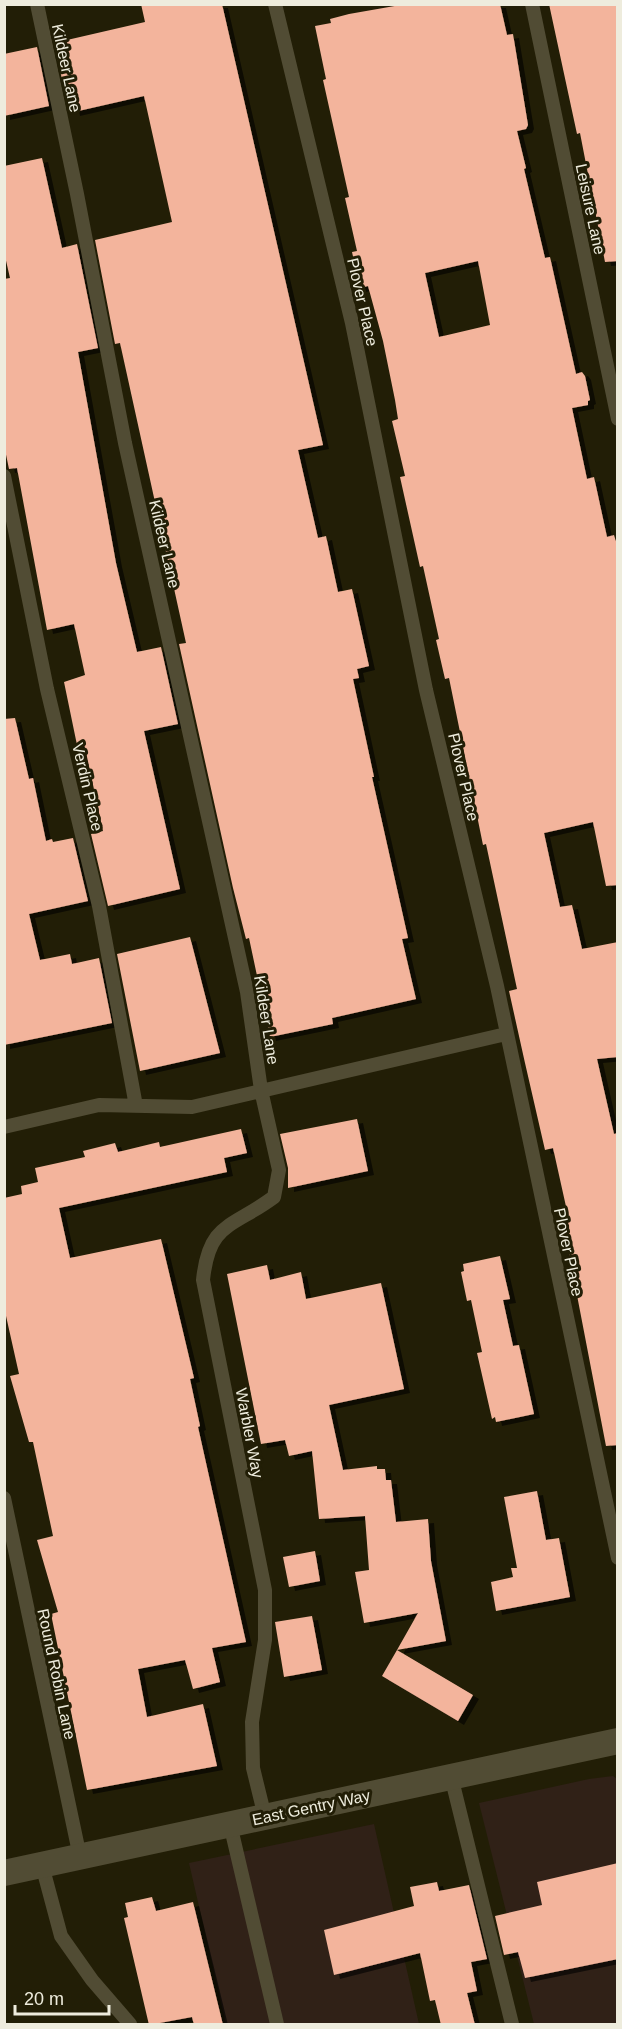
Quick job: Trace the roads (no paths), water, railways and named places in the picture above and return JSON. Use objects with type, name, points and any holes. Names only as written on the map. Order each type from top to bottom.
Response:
[{"type":"street","name":"East Gentry Way","points":[[4,1873],[618,1741]]},
{"type":"lane","name":"Kildeer Lane","points":[[37,4],[125,443],[247,992],[261,1090]]},
{"type":"lane","name":"Plover Place","points":[[275,4],[352,323],[426,690],[506,1034],[618,1558]]},
{"type":"lane","name":"Leisure Lane","points":[[532,4],[618,419]]},
{"type":"lane","name":"Verdin Place","points":[[4,476],[47,689],[99,906],[135,1106]]},
{"type":"lane","points":[[4,1127],[99,1106],[192,1107],[506,1034]]},
{"type":"lane","name":"Warbler Way","points":[[261,1090],[279,1170],[274,1197],[216,1233],[206,1256],[203,1280],[265,1590],[265,1641],[252,1722],[253,1768],[265,1817]]},
{"type":"lane","name":"Round Robin Lane","points":[[4,1498],[80,1857]]},
{"type":"lane","points":[[451,1776],[512,2025]]},
{"type":"lane","points":[[230,1824],[277,2025]]},
{"type":"lane","points":[[42,1865],[61,1936],[92,1980],[130,2025]]}]
